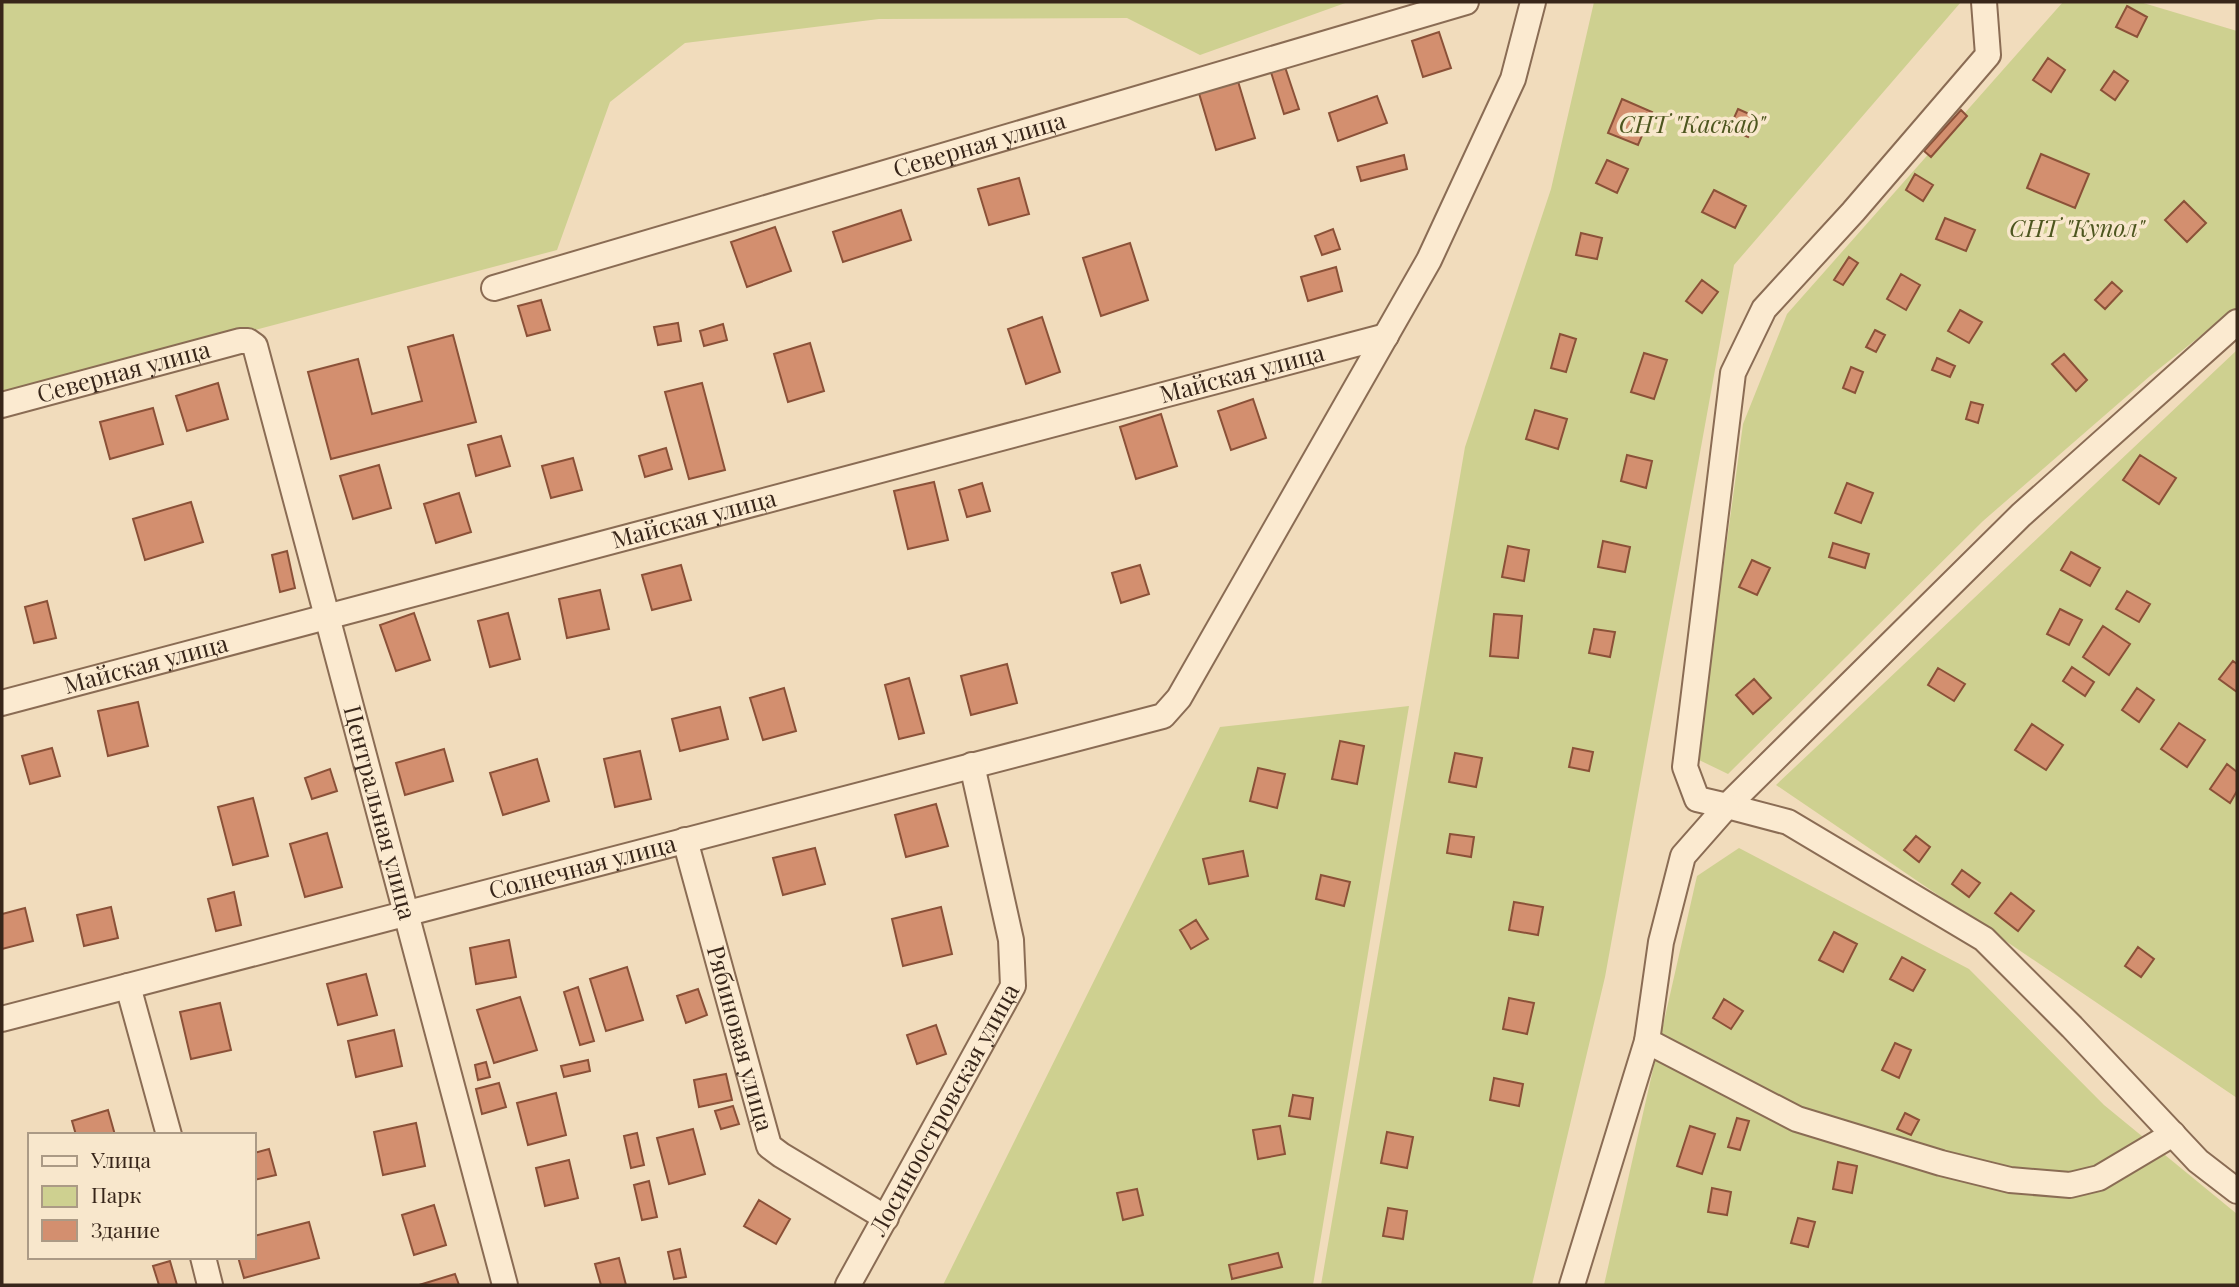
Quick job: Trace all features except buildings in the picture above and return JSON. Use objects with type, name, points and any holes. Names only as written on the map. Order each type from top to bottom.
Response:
[{"type":"street","name":"Северная улица","points":[[494,288],[1466,2]]},
{"type":"street","points":[[1386,336],[1429,260],[1513,79],[1533,2]]},
{"type":"street","points":[[1984,2],[1989,55],[1853,212],[1764,309],[1733,373],[1685,767],[1698,799],[1788,821],[1984,939],[2072,1027],[2198,1161],[2237,1191]]},
{"type":"street","points":[[1572,1285],[1647,1041],[1661,942],[1683,856],[1727,806],[2021,515],[2237,322]]},
{"type":"street","name":"Майская улица","points":[[2,703],[1386,336]]},
{"type":"street","name":"Солнечная улица","points":[[2,1019],[1163,716],[1179,698],[1386,336]]},
{"type":"street","name":"Северная улица","points":[[2,405],[248,341]]},
{"type":"street","name":"Центральная улица","points":[[248,341],[255,346],[258,353],[505,1285]]},
{"type":"street","name":"Лосиноостровская улица","points":[[848,1285],[1013,986],[1011,940],[972,765]]},
{"type":"street","name":"Рябиновая улица","points":[[685,840],[769,1146],[886,1218]]},
{"type":"street","points":[[128,986],[168,1133]]},
{"type":"street","points":[[1647,1041],[1797,1119],[1941,1163],[2010,1180],[2070,1185],[2099,1178],[2172,1134]]},
{"type":"street","points":[[203,1259],[210,1285]]},
{"type":"green space","points":[[2,2],[1348,2],[1200,55],[1127,18],[879,19],[685,43],[610,102],[557,250],[2,397]]},
{"type":"green space","name":"СНТ \"Каскад\"","points":[[1594,2],[1961,2],[1734,265],[1605,977],[1532,1285],[1321,1285],[1465,447],[1551,189]]},
{"type":"green space","name":"СНТ \"Купол\"","points":[[2063,2],[2140,2],[2237,31],[2237,307],[2150,376],[1983,521],[1728,774],[1697,759],[1743,424],[1787,314]]},
{"type":"green space","points":[[2237,350],[2237,1098],[1776,785]]},
{"type":"green space","points":[[1409,706],[1313,1285],[943,1285],[1220,727]]},
{"type":"green space","points":[[1739,848],[1969,969],[2104,1105],[2237,1214],[2237,1285],[1604,1285],[1697,876]]}]
